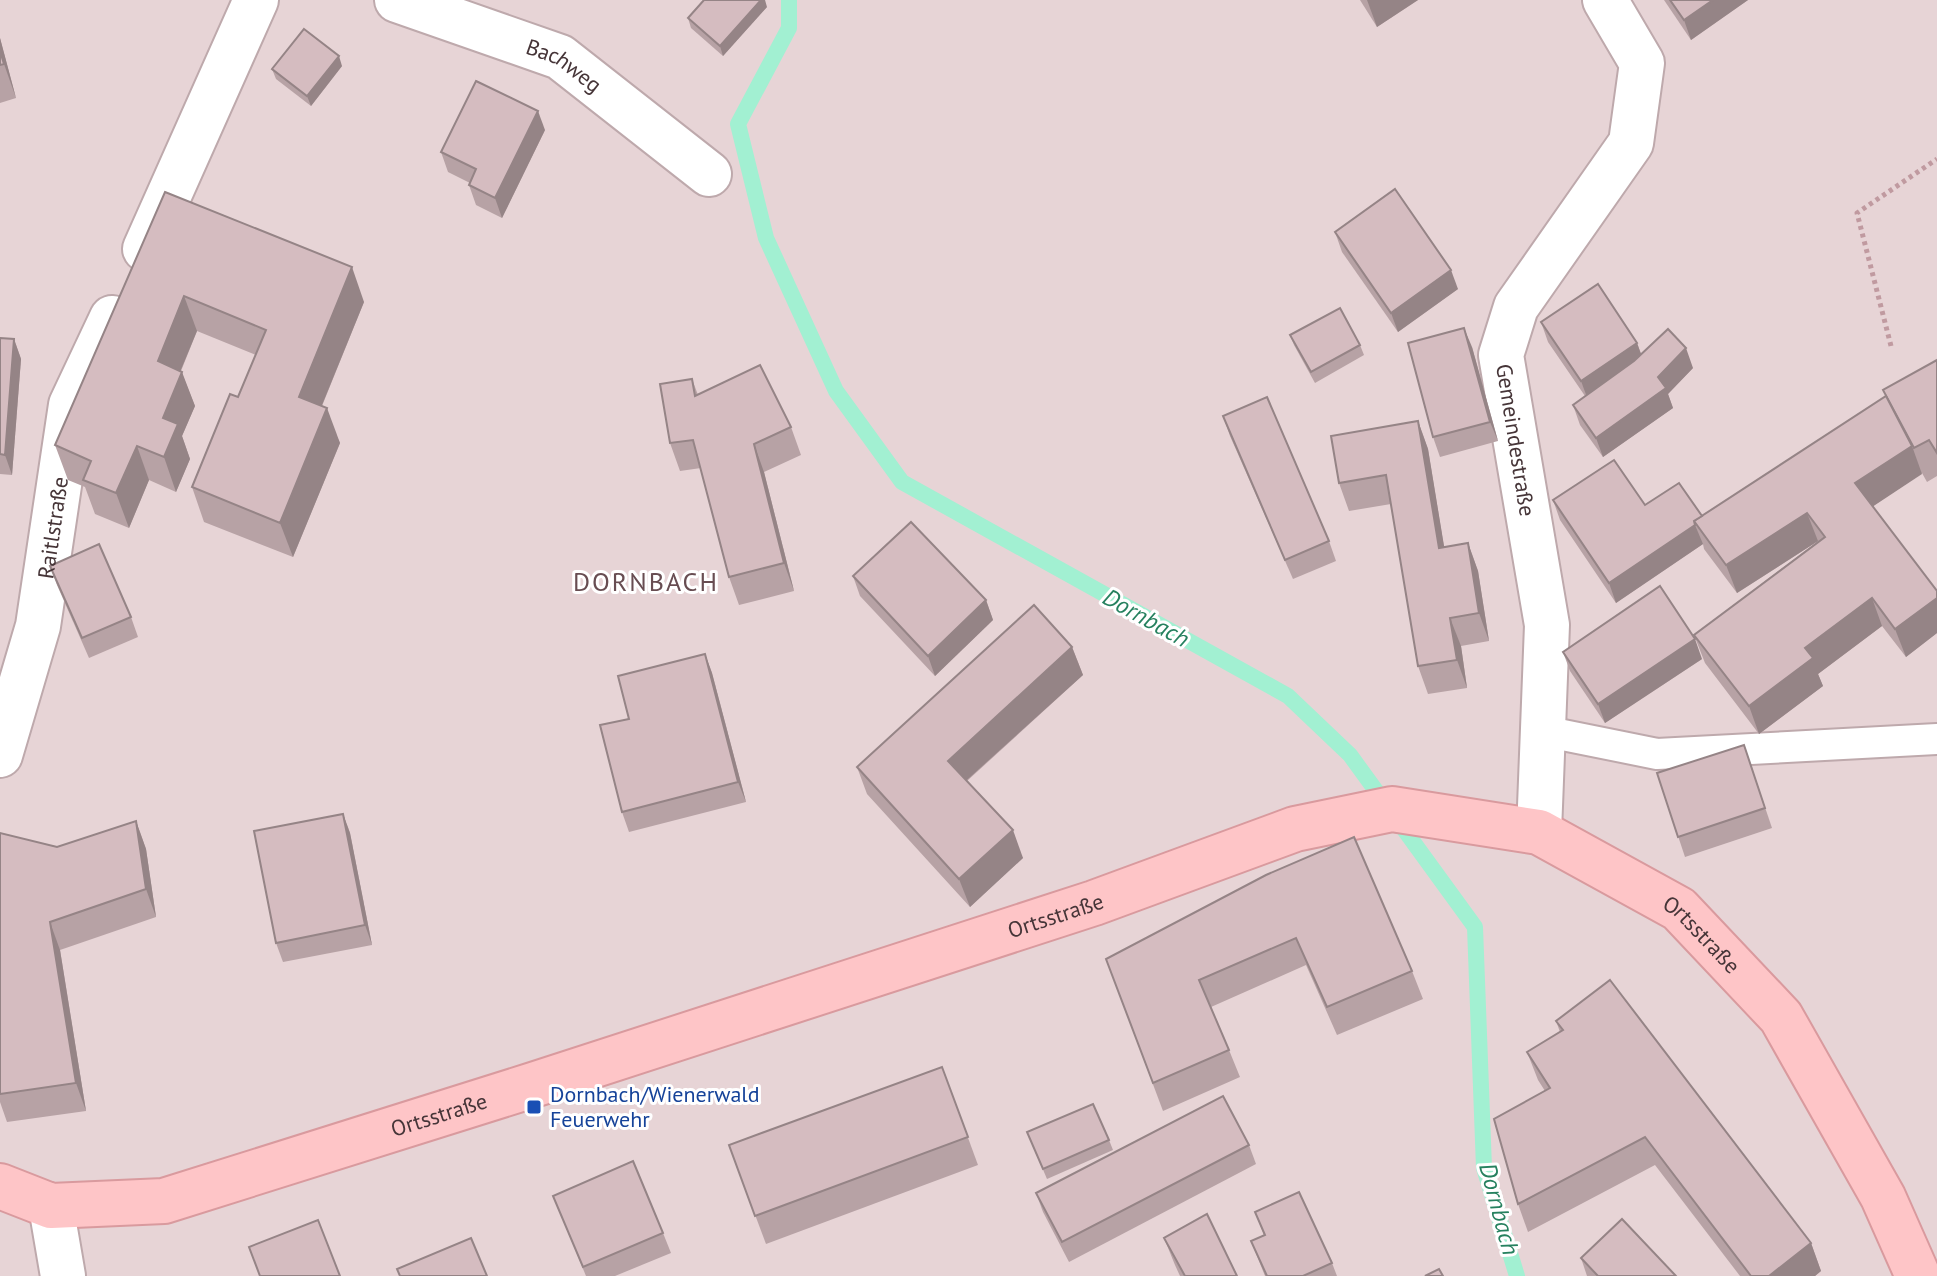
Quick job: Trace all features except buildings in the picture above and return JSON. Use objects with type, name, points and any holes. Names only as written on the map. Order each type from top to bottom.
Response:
[{"type":"street","name":"Raitlstraße","points":[[0,755],[38,626],[71,405],[157,223],[256,0]]},
{"type":"street","name":"Bachweg","points":[[397,0],[560,57],[709,174]]},
{"type":"street","name":"Gemeindestraße","points":[[1539,832],[1547,625],[1501,355],[1516,307],[1631,143],[1642,63],[1605,0]]},
{"type":"street","name":"Ortsstraße","points":[[0,1186],[51,1206],[164,1201],[1079,908],[1295,829],[1392,809],[1539,832],[1679,909],[1781,1017],[1883,1197],[1918,1276]]},
{"type":"street","points":[[51,1206],[63,1276]]},
{"type":"lane","points":[[1543,731],[1657,754],[1937,739]]},
{"type":"path","points":[[1891,346],[1857,213],[1937,159]]},
{"type":"shaded area","points":[[0,0],[1937,0],[1937,1276],[0,1276]]},
{"type":"waterway","name":"Dornbach","points":[[789,0],[789,28],[738,124],[766,238],[836,391],[902,482],[1288,696],[1350,755],[1475,927],[1484,1168],[1517,1276]]},
{"type":"place","name":"Dornbach/Wienerwald Feuerwehr","points":[[534,1107]]},
{"type":"district","name":"DORNBACH","points":[[646,582]]}]
